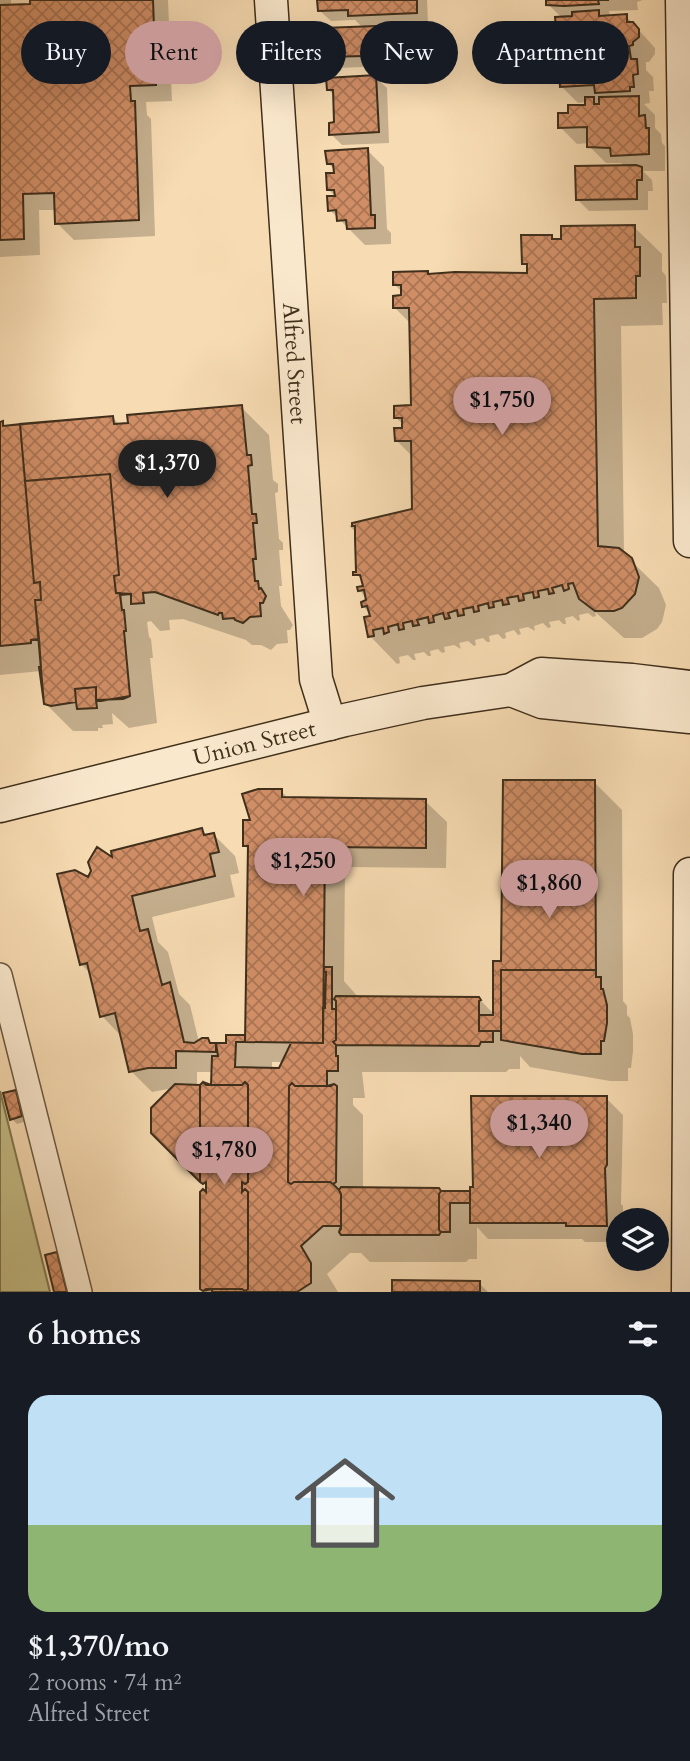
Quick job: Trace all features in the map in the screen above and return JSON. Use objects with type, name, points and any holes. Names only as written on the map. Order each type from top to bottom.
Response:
[{"type":"main road","name":"Alfred Street","points":[[271,0],[316,679],[330,724]]},
{"type":"main road","points":[[682,0],[689,264],[690,541]]},
{"type":"main road","name":"Union Street","points":[[0,806],[330,724],[423,703],[511,690],[541,674],[690,687]]},
{"type":"main road","name":"Union Street","points":[[511,690],[542,702],[690,717]]},
{"type":"main road","points":[[688,1292],[690,874]]},
{"type":"street","points":[[0,975],[80,1292]]},
{"type":"shaded area","points":[[0,1091],[50,1292],[0,1292]]},
{"type":"building","points":[[30,0],[153,0],[154,21],[125,21],[125,84],[156,84],[130,86],[131,101],[135,101],[139,220],[55,224],[54,193],[23,194],[24,239],[0,240],[0,5],[30,4]]},
{"type":"building","points":[[317,0],[417,0],[417,13],[348,16],[348,10],[318,11]]},
{"type":"building","points":[[546,0],[598,0],[599,4],[546,5]]},
{"type":"building","points":[[599,10],[599,16],[627,14],[627,21],[555,21],[555,17],[572,16],[572,12]]},
{"type":"building","points":[[629,22],[633,22],[639,29],[639,37],[629,46]]},
{"type":"building","points":[[346,27],[360,27],[360,56],[346,56]]},
{"type":"building","points":[[629,46],[631,59],[637,59],[638,74],[633,75],[634,87],[630,87],[630,91],[595,93],[594,85],[560,87],[560,84],[629,84]]},
{"type":"building","points":[[360,76],[360,84],[376,84],[379,132],[329,135],[329,123],[334,122],[333,90],[327,90],[326,84],[346,84],[346,77]]},
{"type":"building","points":[[639,96],[639,116],[645,115],[646,128],[649,128],[649,154],[611,156],[610,148],[587,147],[587,127],[558,128],[558,113],[568,113],[568,105],[585,105],[585,97],[594,97],[594,104],[599,104],[599,97]]},
{"type":"building","points":[[368,148],[371,215],[375,215],[375,228],[347,229],[346,220],[337,221],[336,210],[328,211],[327,196],[335,196],[334,190],[327,190],[326,173],[334,173],[333,164],[327,164],[325,151]]},
{"type":"building","points":[[575,166],[642,167],[642,180],[637,180],[637,199],[576,200]]},
{"type":"building","points":[[635,225],[635,247],[640,247],[640,276],[636,276],[636,298],[594,299],[598,546],[619,548],[632,558],[639,577],[635,594],[622,608],[595,611],[579,599],[573,583],[568,584],[569,589],[564,591],[562,585],[552,588],[554,593],[549,594],[548,589],[538,591],[539,597],[534,598],[533,592],[523,594],[524,600],[519,601],[518,596],[507,598],[509,604],[503,605],[502,600],[493,602],[494,607],[489,608],[488,603],[478,606],[479,611],[474,612],[473,607],[463,609],[464,615],[458,616],[457,610],[448,613],[450,618],[445,619],[443,613],[433,616],[434,622],[429,623],[428,617],[417,620],[419,625],[413,626],[412,621],[403,623],[404,629],[399,630],[398,624],[388,627],[389,632],[384,634],[383,628],[373,630],[374,636],[368,637],[364,617],[370,616],[367,606],[362,607],[361,602],[366,600],[364,590],[358,591],[357,587],[363,586],[360,575],[353,575],[353,572],[356,572],[355,526],[352,526],[352,523],[412,509],[411,441],[395,441],[394,428],[402,428],[402,418],[394,418],[394,406],[411,405],[409,308],[393,308],[393,296],[401,295],[401,285],[393,285],[393,272],[527,273],[527,264],[522,264],[521,235],[552,235],[552,239],[561,239],[561,226]]},
{"type":"building","points":[[242,405],[247,455],[251,455],[252,465],[248,466],[252,514],[256,514],[257,523],[253,523],[255,581],[258,581],[259,589],[261,588],[266,596],[263,603],[260,603],[261,616],[250,617],[243,623],[234,618],[223,619],[222,613],[218,615],[155,592],[143,593],[144,603],[131,604],[131,594],[120,595],[124,610],[130,696],[96,700],[96,687],[75,689],[76,702],[51,706],[44,704],[39,667],[39,639],[31,640],[31,643],[0,646],[0,422],[3,421],[3,426],[113,416],[114,424],[128,423],[127,415]]},
{"type":"building","points":[[242,405],[247,455],[251,455],[252,465],[248,466],[252,514],[256,514],[257,523],[253,523],[255,581],[258,581],[259,589],[261,588],[266,596],[263,603],[260,603],[261,616],[250,617],[243,623],[234,618],[223,619],[222,613],[218,615],[155,592],[143,593],[144,603],[131,604],[131,594],[116,593],[114,576],[119,575],[110,474],[25,481],[20,424],[113,416],[114,424],[128,423],[127,415]]},
{"type":"building","points":[[3,421],[3,426],[20,424],[34,583],[40,582],[41,600],[35,600],[39,639],[31,640],[31,643],[0,646],[0,422]]},
{"type":"building","points":[[110,474],[119,575],[114,576],[116,593],[120,593],[124,610],[130,696],[123,699],[96,700],[97,708],[77,709],[76,702],[51,706],[44,704],[35,600],[41,600],[40,582],[34,583],[25,481]]},
{"type":"building","points":[[503,780],[595,780],[596,977],[601,977],[601,989],[607,1005],[607,1023],[604,1041],[601,1041],[601,1054],[582,1054],[501,1040],[501,1031],[479,1031],[479,1015],[493,1015],[493,961],[501,961]]},
{"type":"building","points":[[258,789],[282,789],[282,797],[426,799],[426,848],[325,847],[323,1043],[245,1042],[248,846],[243,846],[243,820],[250,820],[242,794]]},
{"type":"building","points":[[202,828],[204,835],[214,833],[219,852],[210,854],[215,876],[132,896],[140,931],[148,929],[162,985],[170,982],[184,1042],[194,1043],[208,1038],[210,1043],[216,1043],[216,1052],[176,1051],[176,1068],[148,1068],[129,1072],[115,1013],[100,1017],[87,963],[80,965],[57,874],[75,870],[88,877],[91,871],[88,862],[97,847],[112,857],[111,851]]},
{"type":"building","points":[[324,967],[332,967],[332,1009],[336,1009],[336,996],[479,997],[481,1000],[479,1031],[493,1031],[493,1042],[481,1042],[479,1046],[336,1045],[338,1071],[327,1071],[327,1086],[337,1086],[336,1182],[333,1184],[339,1190],[341,1187],[470,1191],[470,1203],[450,1203],[450,1232],[441,1232],[439,1235],[341,1235],[341,1226],[323,1226],[301,1246],[311,1263],[311,1283],[297,1292],[203,1291],[200,1289],[200,1192],[203,1189],[206,1192],[206,1182],[200,1182],[151,1133],[151,1108],[175,1084],[200,1085],[203,1082],[211,1085],[212,1056],[218,1056],[216,1043],[226,1043],[226,1035],[245,1035],[245,1042],[236,1042],[235,1067],[279,1068],[291,1043],[323,1043]]},
{"type":"building","points":[[501,970],[596,970],[596,977],[601,977],[601,989],[607,1005],[607,1023],[604,1041],[601,1041],[601,1054],[582,1054],[501,1040]]},
{"type":"building","points":[[336,996],[479,997],[479,1031],[493,1031],[493,1042],[481,1042],[479,1046],[336,1045],[333,1042],[336,1040]]},
{"type":"building","points":[[203,1082],[206,1085],[242,1085],[245,1082],[248,1085],[248,1182],[242,1182],[242,1192],[245,1189],[248,1192],[248,1289],[245,1291],[200,1289],[200,1192],[203,1189],[206,1192],[206,1182],[200,1182],[200,1085]]},
{"type":"building","points":[[292,1083],[295,1086],[337,1086],[336,1182],[333,1184],[288,1182],[289,1086]]},
{"type":"building","points":[[16,1090],[22,1116],[10,1120],[3,1093]]},
{"type":"building","points":[[471,1096],[607,1096],[606,1226],[566,1226],[566,1223],[470,1223],[470,1187],[473,1187]]},
{"type":"building","points":[[341,1187],[439,1188],[441,1232],[439,1235],[341,1235]]},
{"type":"building","points":[[57,1252],[67,1292],[54,1292],[45,1255]]},
{"type":"building","points":[[392,1280],[480,1281],[480,1292],[392,1292]]}]
